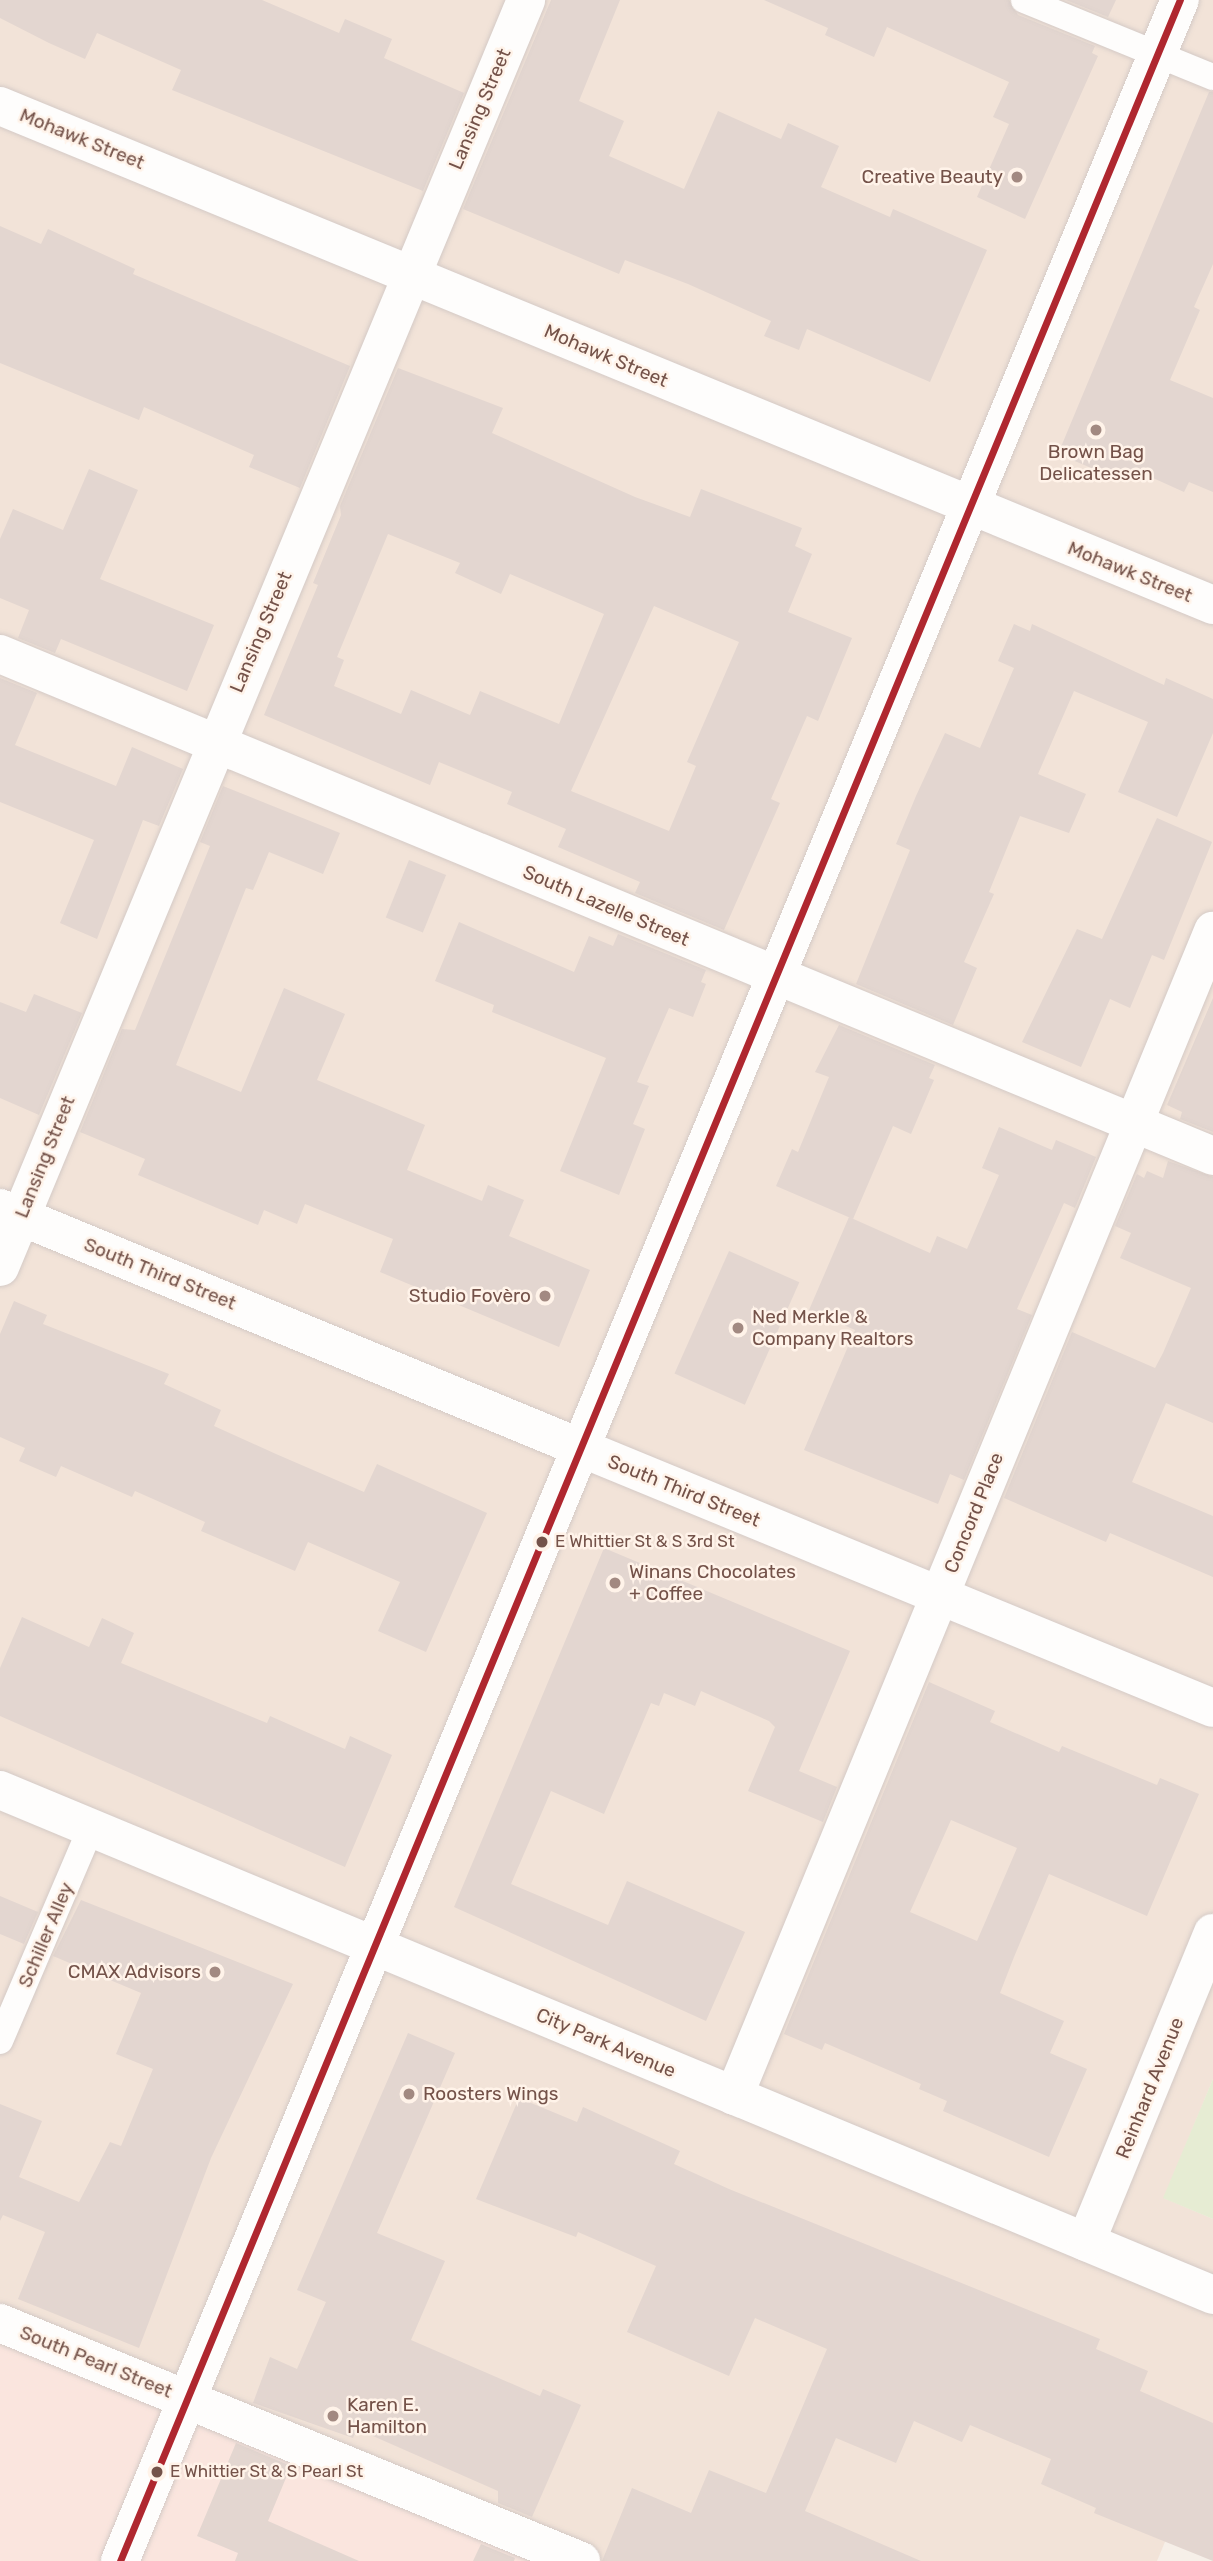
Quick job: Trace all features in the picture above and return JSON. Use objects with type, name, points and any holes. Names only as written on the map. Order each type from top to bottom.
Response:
[{"type":"street","name":"Lansing Street","points":[[0,1267],[10,1212],[214,743],[526,0]]},
{"type":"street","points":[[120,2561],[185,2398],[1180,0]]},
{"type":"street","name":"Mohawk Street","points":[[0,106],[1213,606]]},
{"type":"street","name":"South Lazelle Street","points":[[0,654],[1213,1156]]},
{"type":"street","name":"Concord Place","points":[[734,2095],[1213,931]]},
{"type":"street","name":"South Third Street","points":[[10,1212],[1213,1708]]},
{"type":"street","name":"City Park Avenue","points":[[0,1790],[1213,2295]]},
{"type":"street","name":"Reinhard Avenue","points":[[1086,2242],[1213,1933]]},
{"type":"street","name":"South Pearl Street","points":[[0,2323],[580,2561]]},
{"type":"lane","points":[[1024,0],[1213,76]]},
{"type":"lane","name":"Schiller Alley","points":[[0,2041],[91,1828]]},
{"type":"shaded area","points":[[0,0],[1213,0],[1213,2079],[1164,2198],[1213,2219],[1213,2427],[1157,2561],[562,2561],[0,2334]]},
{"type":"shaded area","points":[[0,2334],[562,2561],[0,2561]]},
{"type":"green space","points":[[1213,2079],[1213,2219],[1163,2198]]},
{"type":"building","points":[[0,0],[262,0],[339,33],[345,19],[392,39],[384,58],[464,93],[423,191],[172,90],[181,70],[97,33],[85,59],[49,43],[0,18]]},
{"type":"building","points":[[551,0],[620,0],[579,101],[624,121],[609,156],[684,189],[718,111],[781,139],[788,123],[839,146],[821,187],[890,217],[893,209],[987,250],[930,382],[807,329],[799,350],[764,336],[771,321],[688,284],[625,260],[619,274],[463,209]]},
{"type":"building","points":[[764,0],[1009,0],[1018,15],[1095,46],[1092,53],[1098,56],[1025,219],[977,197],[1009,124],[993,117],[1009,82],[887,27],[874,57],[825,35],[828,28]]},
{"type":"building","points":[[1066,0],[1116,0],[1108,17]]},
{"type":"building","points":[[1209,92],[1213,92],[1213,264],[1194,307],[1200,310],[1170,380],[1213,398],[1213,492],[1189,482],[1184,492],[1133,469],[1127,483],[1058,454]]},
{"type":"building","points":[[0,226],[41,244],[48,229],[135,269],[133,274],[350,366],[300,488],[249,467],[254,455],[144,407],[139,420],[0,363]]},
{"type":"building","points":[[398,368],[503,408],[492,433],[635,497],[690,517],[701,489],[802,528],[795,546],[812,554],[788,612],[852,638],[818,721],[807,716],[771,799],[780,803],[724,930],[635,893],[640,882],[558,847],[566,829],[507,804],[512,792],[439,762],[430,785],[264,715],[318,585],[313,583],[341,515],[340,506]],"holes":[[[388,534],[460,563],[455,573],[501,594],[510,574],[604,614],[559,724],[480,691],[470,715],[411,690],[401,714],[334,686],[344,660],[337,657]],[[654,606],[739,642],[687,762],[696,766],[669,831],[571,791]]]},
{"type":"building","points":[[89,469],[138,490],[100,579],[214,625],[187,691],[61,639],[55,653],[18,638],[29,610],[0,598],[0,539],[13,509],[63,530]]},
{"type":"building","points":[[1014,624],[1030,631],[1032,624],[1164,685],[1166,678],[1213,699],[1213,733],[1177,817],[1118,792],[1148,722],[1074,691],[1038,774],[1086,794],[1069,833],[1020,816],[989,892],[994,894],[964,962],[977,968],[953,1025],[856,984],[910,850],[896,844],[916,796],[945,733],[980,748],[1014,668],[998,661]]},
{"type":"building","points":[[0,678],[37,693],[15,745],[116,786],[132,747],[183,769],[159,826],[143,820],[97,939],[60,923],[94,840],[0,802]]},
{"type":"building","points":[[223,786],[340,833],[323,874],[269,852],[253,890],[246,888],[176,1065],[241,1092],[284,988],[345,1014],[317,1080],[425,1125],[407,1170],[482,1201],[488,1185],[524,1200],[509,1236],[590,1270],[559,1347],[380,1272],[393,1239],[305,1204],[297,1224],[264,1210],[258,1225],[138,1175],[145,1159],[80,1132],[122,1029],[135,1030],[210,846],[200,842]]},
{"type":"building","points":[[1157,818],[1212,842],[1164,960],[1152,955],[1130,1008],[1110,999],[1081,1067],[1022,1042],[1077,929],[1102,939]]},
{"type":"building","points":[[409,860],[446,875],[423,932],[386,917]]},
{"type":"building","points":[[459,922],[574,972],[589,936],[613,946],[618,934],[706,970],[701,982],[706,984],[693,1017],[669,1008],[637,1082],[649,1086],[633,1124],[645,1129],[619,1195],[560,1171],[606,1058],[492,1012],[494,1005],[435,981]]},
{"type":"building","points":[[34,994],[82,1013],[39,1115],[0,1098],[0,1002],[26,1012]]},
{"type":"building","points":[[1213,998],[1213,1132],[1180,1119],[1182,1112],[1167,1105]]},
{"type":"building","points":[[839,1025],[935,1065],[929,1078],[934,1080],[911,1134],[893,1126],[853,1219],[776,1186],[792,1149],[798,1152],[829,1077],[815,1072]]},
{"type":"building","points":[[999,1127],[1052,1150],[1056,1140],[1096,1157],[1075,1208],[1064,1203],[1017,1309],[1032,1315],[964,1480],[950,1474],[938,1504],[804,1450],[855,1330],[809,1310],[849,1217],[930,1253],[937,1236],[967,1249],[999,1175],[982,1168]]},
{"type":"building","points":[[1168,1161],[1213,1177],[1213,1423],[1166,1403],[1132,1482],[1213,1516],[1213,1577],[1110,1533],[1106,1542],[1004,1498],[1072,1332],[1155,1368],[1163,1353],[1191,1288],[1120,1258],[1131,1233],[1115,1226],[1137,1174],[1144,1178],[1147,1171],[1163,1178]]},
{"type":"building","name":"Ned Merkle & Company Realtors","points":[[729,1251],[799,1282],[745,1405],[674,1373]]},
{"type":"building","points":[[14,1301],[47,1315],[43,1324],[169,1374],[164,1384],[221,1410],[214,1426],[276,1454],[364,1492],[377,1464],[487,1513],[426,1652],[378,1631],[400,1582],[308,1542],[295,1571],[201,1531],[205,1522],[135,1491],[132,1497],[61,1466],[56,1477],[19,1461],[25,1448],[0,1437],[0,1334]]},
{"type":"building","points":[[604,1548],[850,1651],[799,1771],[837,1787],[823,1822],[748,1791],[775,1727],[769,1721],[701,1691],[695,1706],[664,1693],[659,1706],[651,1703],[604,1814],[551,1791],[511,1884],[608,1925],[627,1881],[745,1932],[706,2021],[454,1907]]},
{"type":"building","points":[[22,1617],[89,1647],[102,1618],[134,1633],[121,1663],[267,1723],[270,1716],[345,1749],[350,1736],[392,1755],[345,1867],[0,1716],[0,1668]]},
{"type":"building","points":[[929,1682],[995,1711],[990,1722],[1059,1752],[1062,1746],[1157,1785],[1160,1778],[1199,1794],[1147,1916],[1049,1874],[1014,1957],[1000,1993],[1064,2021],[1050,2053],[1087,2069],[1049,2157],[943,2111],[947,2101],[919,2089],[921,2084],[825,2043],[822,2050],[784,2034]],"holes":[[[951,1820],[1017,1848],[977,1941],[910,1912]]]},
{"type":"building","points":[[0,1896],[38,1912],[24,1944],[0,1934]]},
{"type":"building","points":[[81,1900],[293,1984],[211,2158],[139,2348],[18,2299],[45,2232],[3,2215],[0,2221],[0,2104],[42,2121],[19,2177],[79,2202],[110,2142],[121,2146],[153,2069],[116,2054],[141,1993],[53,1956]]},
{"type":"building","points":[[408,2033],[455,2053],[377,2233],[445,2261],[411,2340],[540,2396],[543,2389],[581,2405],[532,2517],[498,2503],[498,2491],[357,2429],[353,2438],[253,2403],[270,2357],[297,2369],[326,2302],[297,2290]]},
{"type":"building","points":[[519,2098],[577,2122],[583,2107],[680,2151],[674,2164],[729,2189],[1100,2339],[1096,2349],[1148,2371],[1140,2391],[1213,2423],[1213,2561],[1094,2513],[1096,2508],[1041,2484],[1051,2459],[970,2425],[962,2442],[914,2421],[896,2463],[836,2438],[805,2511],[921,2561],[602,2561],[632,2488],[691,2513],[709,2470],[766,2493],[827,2349],[755,2318],[729,2376],[627,2332],[656,2266],[578,2232],[576,2237],[476,2199]]},
{"type":"building","points":[[236,2443],[291,2466],[268,2521],[359,2561],[235,2561],[238,2553],[197,2536]]},
{"type":"building","points":[[481,2544],[515,2558],[514,2561],[473,2561]]},
{"type":"transit line","points":[[120,2561],[1180,0]]},
{"type":"place","name":"Creative Beauty","points":[[1017,177]]},
{"type":"place","name":"Brown Bag Delicatessen","points":[[1096,430]]},
{"type":"place","name":"Studio Fovèro","points":[[545,1296]]},
{"type":"place","name":"Ned Merkle & Company Realtors","points":[[738,1328]]},
{"type":"place","name":"E Whittier St & S 3rd St","points":[[542,1542]]},
{"type":"place","name":"Winans Chocolates + Coffee","points":[[615,1583]]},
{"type":"place","name":"CMAX Advisors","points":[[215,1972]]},
{"type":"place","name":"Roosters Wings","points":[[409,2094]]},
{"type":"place","name":"Karen E. Hamilton","points":[[333,2416]]},
{"type":"place","name":"E Whittier St & S Pearl St","points":[[157,2472]]}]
